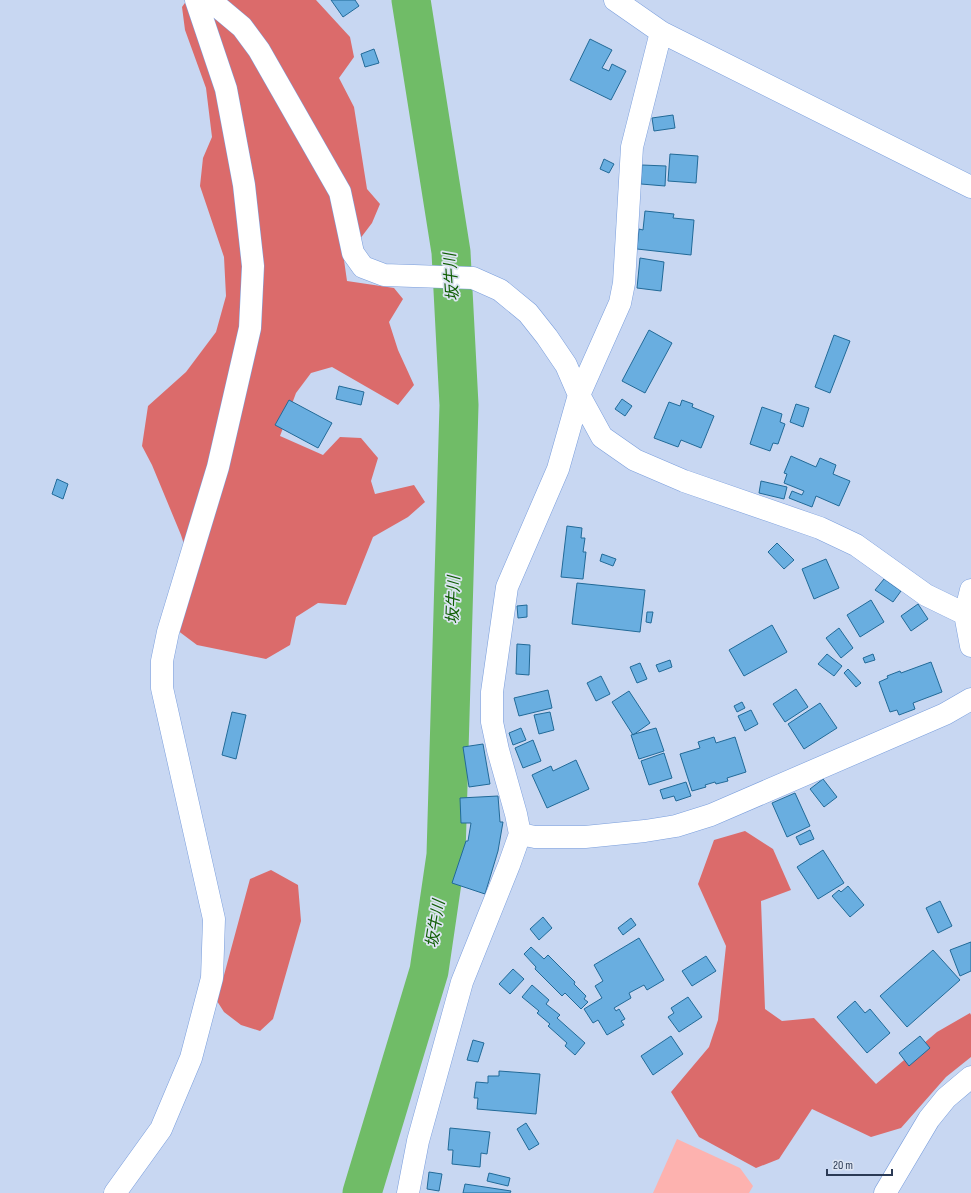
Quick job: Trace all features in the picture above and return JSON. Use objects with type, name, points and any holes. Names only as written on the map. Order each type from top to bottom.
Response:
[{"type":"street","points":[[116,1193],[161,1129],[191,1058],[212,978],[214,919],[162,688],[162,661],[179,595],[218,467],[250,328],[252,266],[244,185],[226,89],[196,0]]},
{"type":"street","points":[[206,0],[217,6],[242,27],[259,50],[340,192],[353,253],[363,267],[384,275],[473,278],[500,290],[528,313],[547,337],[566,365],[579,395],[602,437],[635,460],[684,481],[820,528],[856,545],[926,595],[965,614]]},
{"type":"street","points":[[615,0],[661,32],[971,187]]},
{"type":"street","points":[[408,1193],[418,1141],[462,982],[520,834],[516,814],[496,743],[492,722],[492,692],[507,587],[558,469],[579,395],[620,303],[624,282],[632,147],[661,32]]},
{"type":"street","points":[[971,590],[965,614],[971,646]]},
{"type":"street","points":[[520,834],[535,837],[585,837],[645,831],[676,826],[704,817],[937,717],[971,700]]},
{"type":"street","points":[[885,1193],[929,1119],[946,1098],[971,1077]]},
{"type":"shaded area","points":[[187,0],[316,0],[350,37],[354,57],[339,78],[354,107],[367,189],[380,204],[372,223],[344,260],[347,281],[394,288],[403,299],[389,322],[398,350],[414,385],[398,405],[332,367],[311,373],[296,393],[280,436],[323,455],[340,437],[361,438],[378,458],[371,481],[375,494],[414,485],[425,502],[408,517],[373,537],[346,605],[318,603],[296,617],[290,645],[266,659],[197,645],[177,630],[194,575],[181,535],[152,465],[142,446],[148,406],[186,372],[216,332],[226,296],[224,257],[200,186],[203,158],[212,137],[206,88],[185,30],[182,7]]},
{"type":"shaded area","points":[[745,831],[773,849],[791,890],[761,901],[765,1009],[782,1021],[814,1018],[876,1084],[937,1032],[970,1013],[971,1015],[971,1057],[946,1077],[901,1128],[871,1137],[812,1109],[779,1159],[756,1168],[699,1137],[671,1092],[709,1047],[718,1020],[726,946],[698,884],[714,840]]},
{"type":"shaded area","points":[[271,870],[298,885],[301,921],[273,1019],[260,1031],[241,1025],[224,1012],[217,1001],[250,879]]},
{"type":"shaded area","points":[[677,1139],[740,1168],[753,1186],[749,1193],[653,1193]]},
{"type":"building","points":[[331,0],[355,0],[359,6],[343,17]]},
{"type":"building","points":[[590,39],[612,50],[602,68],[609,71],[612,64],[626,71],[611,100],[570,80]]},
{"type":"building","points":[[374,49],[379,63],[365,67],[361,54]]},
{"type":"building","points":[[673,115],[675,128],[654,131],[652,118]]},
{"type":"building","points":[[670,154],[698,156],[696,183],[668,181]]},
{"type":"building","points":[[604,159],[614,164],[609,173],[600,169]]},
{"type":"building","points":[[642,165],[666,166],[665,186],[641,184]]},
{"type":"building","points":[[645,211],[674,214],[673,218],[694,220],[691,255],[637,249],[639,229],[643,230]]},
{"type":"building","points":[[640,258],[664,262],[661,291],[637,288]]},
{"type":"building","points":[[649,330],[672,343],[645,393],[622,381]]},
{"type":"building","points":[[834,335],[850,341],[830,393],[815,387]]},
{"type":"building","points":[[339,386],[364,392],[361,405],[336,399]]},
{"type":"building","points":[[622,399],[632,406],[625,416],[615,409]]},
{"type":"building","points":[[289,400],[332,423],[318,448],[275,425]]},
{"type":"building","points":[[682,400],[693,404],[692,407],[714,416],[701,448],[681,440],[678,447],[654,438],[669,402],[680,406]]},
{"type":"building","points":[[796,404],[809,408],[803,427],[790,422]]},
{"type":"building","points":[[762,407],[782,414],[780,422],[785,424],[778,444],[773,443],[770,451],[750,444]]},
{"type":"building","points":[[791,456],[816,467],[820,458],[836,465],[833,474],[850,481],[839,506],[816,496],[812,507],[789,498],[792,491],[802,495],[804,491],[784,483],[787,474],[784,473]]},
{"type":"building","points":[[57,479],[68,484],[63,499],[52,494]]},
{"type":"building","points":[[761,481],[787,487],[784,499],[759,493]]},
{"type":"building","points":[[567,526],[582,528],[581,538],[585,538],[583,552],[586,552],[583,579],[561,577]]},
{"type":"building","points":[[777,543],[794,560],[784,569],[768,552]]},
{"type":"building","points":[[602,554],[616,559],[613,566],[600,561]]},
{"type":"building","points":[[826,559],[839,588],[814,599],[802,569]]},
{"type":"building","points":[[884,579],[901,591],[893,602],[875,590]]},
{"type":"building","points":[[577,583],[645,590],[640,632],[572,624]]},
{"type":"building","points":[[871,600],[884,622],[860,637],[847,615]]},
{"type":"building","points":[[918,604],[928,619],[911,631],[901,616]]},
{"type":"building","points":[[527,605],[527,617],[518,618],[517,606]]},
{"type":"building","points":[[647,612],[653,612],[651,623],[646,622]]},
{"type":"building","points":[[772,625],[787,652],[744,676],[729,650]]},
{"type":"building","points":[[839,628],[853,648],[841,658],[826,638]]},
{"type":"building","points":[[517,644],[530,645],[529,675],[516,674]]},
{"type":"building","points":[[827,654],[842,666],[834,676],[818,664]]},
{"type":"building","points":[[873,654],[875,660],[865,663],[863,658]]},
{"type":"building","points":[[670,660],[672,667],[659,672],[656,665]]},
{"type":"building","points":[[931,662],[942,692],[913,703],[915,709],[899,715],[897,710],[890,712],[879,682],[888,678],[887,676],[900,671],[901,673]]},
{"type":"building","points":[[640,663],[647,679],[637,683],[630,667]]},
{"type":"building","points":[[848,669],[861,683],[856,687],[844,673]]},
{"type":"building","points":[[601,676],[610,694],[596,701],[587,683]]},
{"type":"building","points":[[796,689],[808,707],[785,722],[773,704]]},
{"type":"building","points":[[548,690],[552,708],[519,716],[514,698]]},
{"type":"building","points":[[629,691],[650,723],[633,735],[612,702]]},
{"type":"building","points":[[742,702],[745,708],[737,712],[734,706]]},
{"type":"building","points":[[820,703],[837,728],[804,749],[788,724]]},
{"type":"building","points":[[751,710],[758,724],[745,731],[738,716]]},
{"type":"building","points":[[232,712],[246,715],[236,759],[222,755]]},
{"type":"building","points":[[550,712],[554,730],[539,734],[534,715]]},
{"type":"building","points":[[521,728],[526,740],[513,745],[509,733]]},
{"type":"building","points":[[656,728],[664,751],[639,759],[631,735]]},
{"type":"building","points":[[714,737],[716,743],[735,737],[746,772],[727,778],[728,781],[716,784],[715,782],[705,785],[706,787],[692,791],[680,754],[700,748],[698,742]]},
{"type":"building","points":[[533,740],[541,761],[523,768],[515,748]]},
{"type":"building","points":[[483,744],[490,784],[469,787],[463,747]]},
{"type":"building","points":[[664,753],[672,778],[649,785],[641,761]]},
{"type":"building","points":[[576,760],[589,789],[547,808],[532,775],[551,766],[553,771]]},
{"type":"building","points":[[823,779],[837,797],[824,807],[810,789]]},
{"type":"building","points":[[686,782],[691,796],[676,801],[674,796],[663,799],[660,790]]},
{"type":"building","points":[[795,793],[810,826],[787,837],[772,803]]},
{"type":"building","points":[[498,796],[500,822],[503,822],[498,851],[485,894],[452,883],[466,841],[468,841],[471,823],[461,823],[460,798]]},
{"type":"building","points":[[810,830],[814,839],[800,845],[796,837]]},
{"type":"building","points":[[823,850],[844,883],[818,899],[797,867]]},
{"type":"building","points":[[848,886],[864,905],[850,917],[832,896],[839,890],[841,892]]},
{"type":"building","points":[[940,901],[952,926],[938,933],[926,908]]},
{"type":"building","points":[[543,917],[552,928],[539,940],[530,929]]},
{"type":"building","points":[[631,918],[636,925],[623,935],[618,928]]},
{"type":"building","points":[[639,938],[664,980],[647,990],[644,985],[629,993],[631,998],[614,1008],[616,1011],[619,1009],[625,1019],[621,1021],[624,1025],[607,1035],[598,1020],[593,1023],[584,1009],[602,998],[595,986],[603,981],[594,965]]},
{"type":"building","points":[[971,942],[971,971],[960,976],[950,950]]},
{"type":"building","points":[[531,947],[544,959],[548,955],[575,982],[574,984],[586,996],[584,999],[588,1002],[581,1009],[565,993],[562,996],[535,969],[536,967],[524,954]]},
{"type":"building","points":[[933,950],[960,980],[907,1027],[880,996]]},
{"type":"building","points":[[706,956],[716,971],[692,986],[682,971]]},
{"type":"building","points":[[513,969],[524,979],[510,994],[499,984]]},
{"type":"building","points":[[532,985],[549,1000],[546,1004],[560,1015],[557,1018],[585,1043],[575,1055],[565,1046],[567,1043],[548,1026],[550,1024],[537,1013],[539,1011],[522,997]]},
{"type":"building","points":[[688,997],[702,1017],[679,1032],[668,1017],[674,1013],[671,1008]]},
{"type":"building","points":[[855,1001],[865,1013],[870,1009],[890,1033],[867,1053],[837,1017]]},
{"type":"building","points":[[671,1036],[683,1054],[653,1075],[641,1056]]},
{"type":"building","points":[[920,1036],[930,1048],[909,1066],[899,1053]]},
{"type":"building","points":[[473,1040],[484,1043],[478,1062],[467,1060]]},
{"type":"building","points":[[499,1071],[540,1074],[536,1114],[477,1109],[478,1098],[474,1098],[476,1082],[488,1083],[488,1076],[499,1076]]},
{"type":"building","points":[[526,1123],[539,1144],[529,1150],[517,1129]]},
{"type":"building","points":[[450,1128],[490,1132],[487,1154],[481,1153],[480,1167],[452,1164],[453,1150],[448,1150]]},
{"type":"building","points":[[429,1172],[442,1174],[439,1191],[427,1189]]},
{"type":"building","points":[[489,1173],[510,1178],[508,1186],[487,1181]]},
{"type":"building","points":[[465,1184],[511,1191],[510,1193],[463,1193]]},
{"type":"waterway","name":"坂牛川","points":[[362,1193],[429,971],[446,855],[459,405],[451,252],[411,0]]}]
